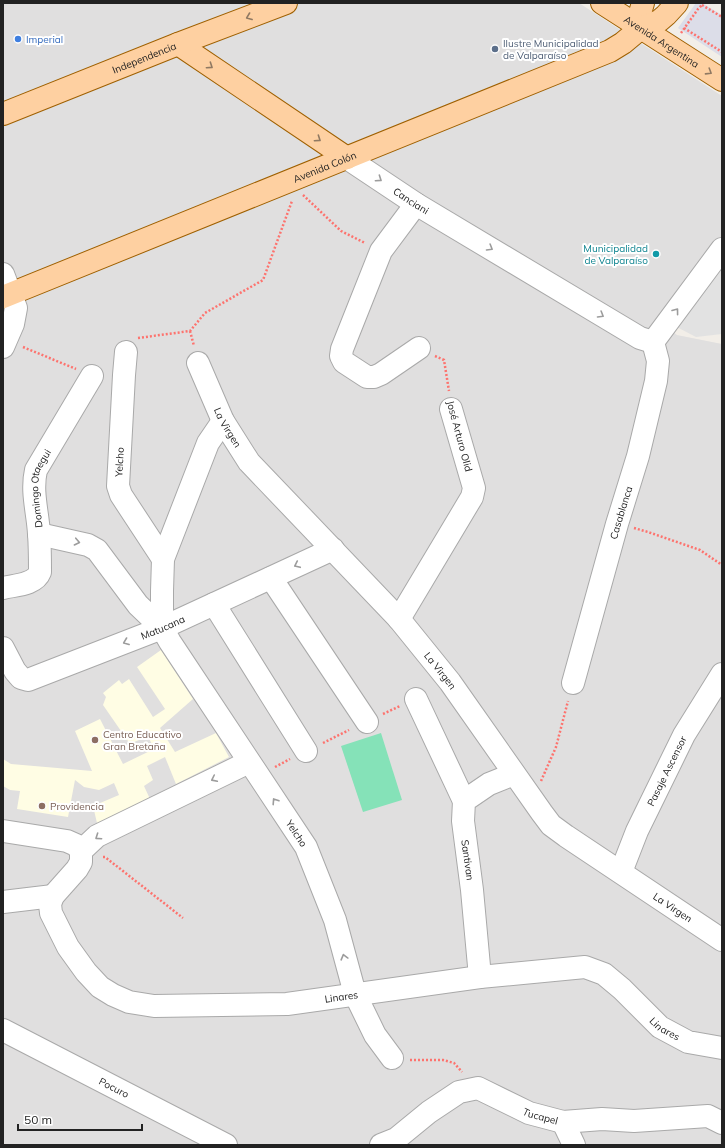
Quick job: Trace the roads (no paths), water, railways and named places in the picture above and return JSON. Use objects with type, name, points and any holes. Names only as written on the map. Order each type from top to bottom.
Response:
[{"type":"main road","name":"Independencia","points":[[3,114],[178,44],[286,3]]},
{"type":"main road","name":"Avenida Argentina","points":[[602,3],[722,80]]},
{"type":"main road","points":[[641,28],[640,13],[643,3]]},
{"type":"main road","name":"Avenida Colón","points":[[7,296],[295,184],[347,158],[610,51],[628,40],[641,28],[658,21],[677,3]]},
{"type":"main road","name":"Canciani","points":[[178,44],[347,158]]},
{"type":"street","name":"Canciani","points":[[347,158],[416,204],[640,338],[653,342]]},
{"type":"street","points":[[416,204],[381,251],[342,349],[341,356],[344,362],[367,376],[374,377],[381,374],[418,348]]},
{"type":"street","points":[[653,342],[722,249]]},
{"type":"street","points":[[3,274],[7,296],[16,308],[13,324],[5,344]]},
{"type":"street","name":"Casablanca","points":[[573,683],[616,524],[638,456],[656,381],[658,362],[653,342]]},
{"type":"street","name":"Yelcho","points":[[126,352],[118,486],[121,495],[163,559]]},
{"type":"street","name":"La Virgen","points":[[198,363],[223,421],[250,462],[399,619],[450,682],[551,825],[722,940]]},
{"type":"street","name":"Domingo Otaegui","points":[[3,588],[33,581],[40,572],[39,534],[34,499],[34,480],[36,470],[92,376]]},
{"type":"street","name":"José Arturo Olid","points":[[399,619],[472,497],[474,488],[452,409]]},
{"type":"street","points":[[162,628],[163,559],[208,442],[223,421]]},
{"type":"street","name":"Yelcho","points":[[39,534],[88,545],[97,550],[138,604],[162,628],[306,847],[335,920],[355,994],[375,1035],[392,1058]]},
{"type":"street","name":"Matucana","points":[[3,648],[15,671],[21,678],[28,680],[162,628],[333,549]]},
{"type":"street","points":[[271,578],[367,722]]},
{"type":"street","points":[[214,604],[306,751]]},
{"type":"street","name":"Pasaje Ascensor","points":[[620,872],[637,831],[684,735],[722,674]]},
{"type":"street","points":[[416,699],[464,801],[489,784],[518,779]]},
{"type":"street","points":[[3,902],[53,896],[77,869],[81,856],[97,836],[249,762]]},
{"type":"street","name":"Santivan","points":[[464,801],[463,822],[472,890],[480,977]]},
{"type":"street","points":[[3,831],[67,841],[76,845],[81,856]]},
{"type":"street","name":"Linares","points":[[53,896],[50,904],[51,913],[74,957],[100,987],[129,1002],[154,1006],[286,1004],[480,977],[585,967],[604,974],[622,989],[660,1028],[688,1042],[722,1048]]},
{"type":"street","points":[[3,1013],[8,1033]]},
{"type":"street","name":"Pocuro","points":[[8,1033],[225,1145]]},
{"type":"street","name":"Tucapel","points":[[381,1145],[396,1139],[429,1112],[459,1092],[478,1088],[529,1113],[563,1122],[602,1119],[634,1121],[708,1116],[722,1123]]},
{"type":"street","points":[[563,1122],[574,1145]]},
{"type":"place","name":"Imperial","points":[[18,39]]},
{"type":"place","name":"Ilustre Municipalidad de Valparaíso","points":[[495,49]]},
{"type":"place","name":"Municipalidad de Valparaíso","points":[[656,254]]},
{"type":"place","name":"Centro Educativo Gran Bretaña","points":[[95,740]]},
{"type":"place","name":"Providencia","points":[[42,806]]}]
